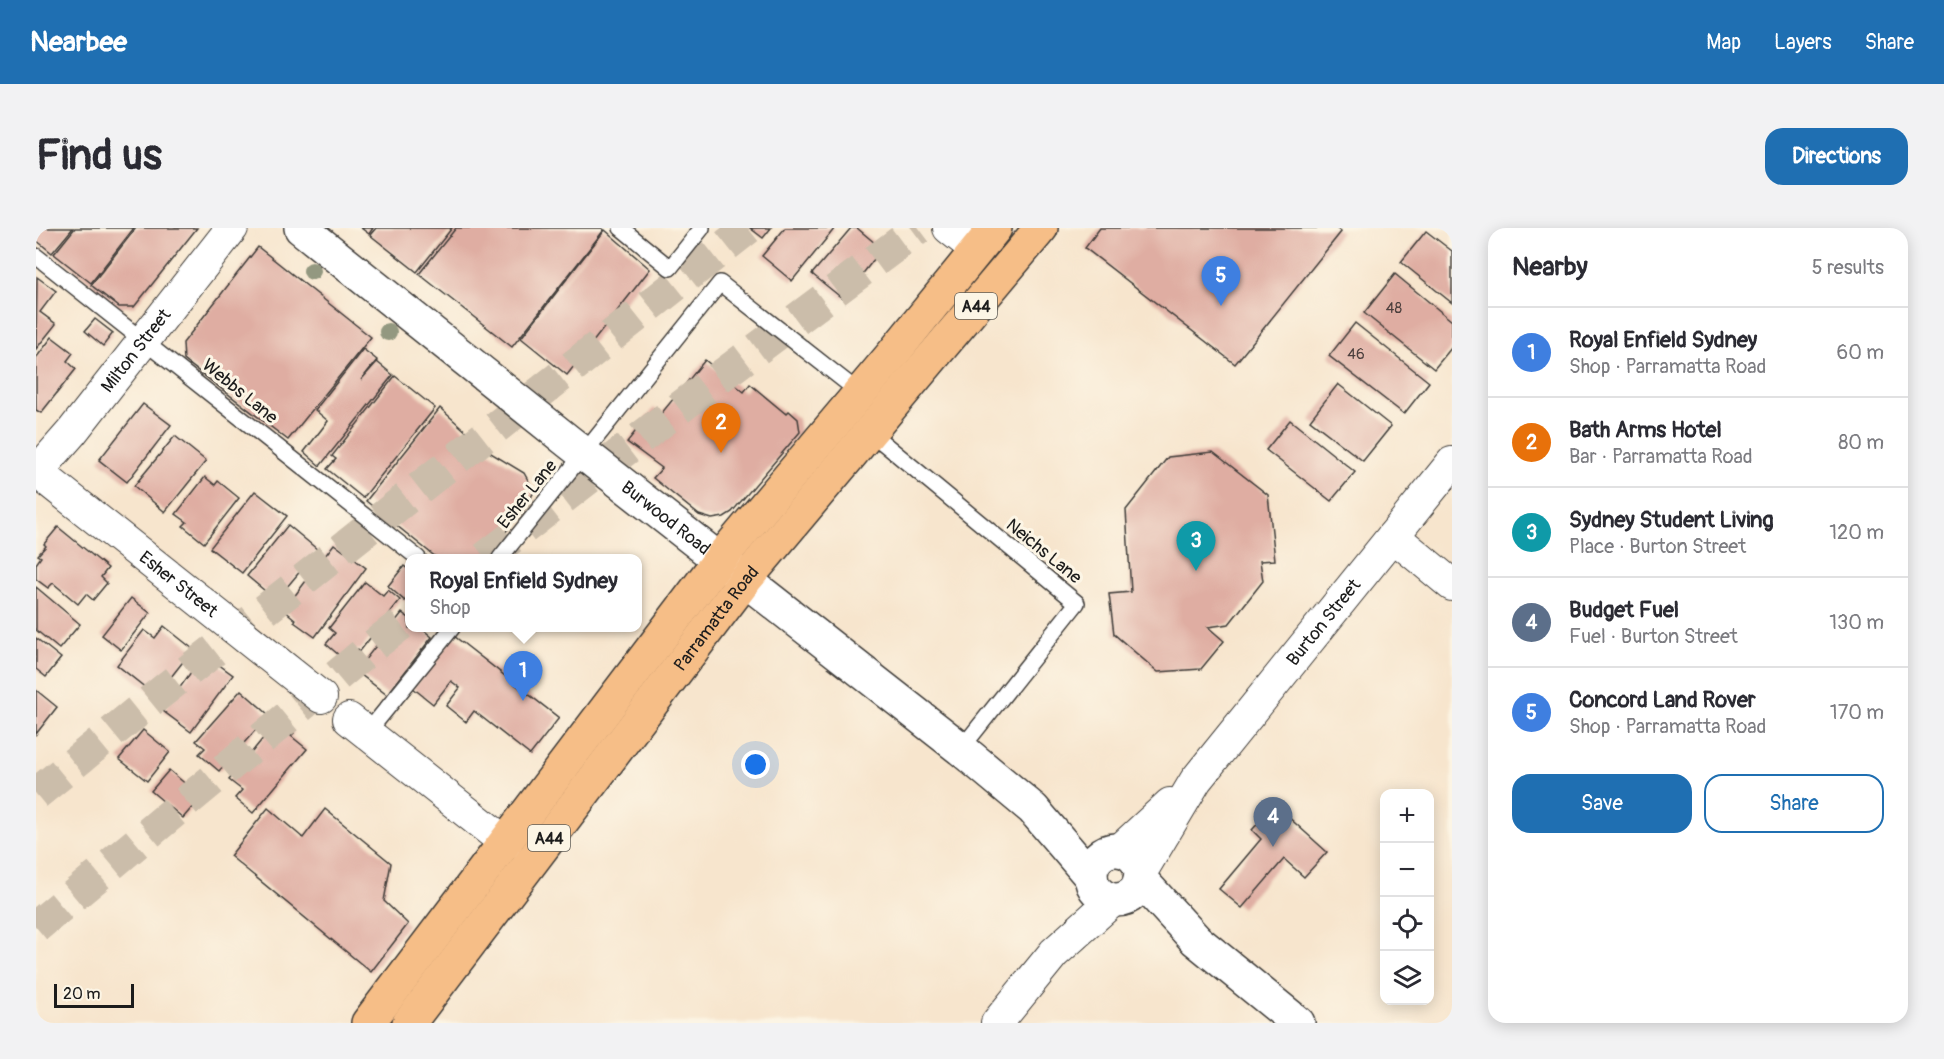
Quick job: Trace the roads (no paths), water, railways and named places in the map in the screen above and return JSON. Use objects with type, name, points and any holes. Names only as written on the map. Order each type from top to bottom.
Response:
[{"type":"highway","name":"Parramatta Road","points":[[410,1023],[746,579],[1041,228]]},
{"type":"highway","name":"Parramatta Road","points":[[368,1023],[720,559],[986,239]]},
{"type":"street","name":"Milton Street","points":[[36,472],[50,460],[232,228]]},
{"type":"street","name":"Burwood Road","points":[[300,228],[961,749],[1298,1023]]},
{"type":"street","points":[[949,228],[986,239]]},
{"type":"street","name":"Burton Street","points":[[997,1023],[1452,464]]},
{"type":"street","name":"Esher Street","points":[[36,472],[321,697]]},
{"type":"street","points":[[1393,536],[1452,585]]},
{"type":"street","points":[[358,726],[506,843]]},
{"type":"lane","points":[[621,228],[670,267],[702,228]]},
{"type":"lane","name":"Webbs Lane","points":[[36,256],[413,554]]},
{"type":"lane","name":"Esher Lane","points":[[503,554],[720,283],[860,393]]},
{"type":"lane","name":"Neichs Lane","points":[[870,432],[1077,603],[961,749]]},
{"type":"lane","points":[[358,726],[447,632]]},
{"type":"tunnel","points":[[36,794],[748,228]]},
{"type":"tunnel","points":[[490,554],[721,376],[919,228]]},
{"type":"tunnel","points":[[36,927],[405,621]]},
{"type":"place","name":"Concord Land Rover","points":[[1221,306]]},
{"type":"place","name":"Bath Arms Hotel","points":[[721,453]]},
{"type":"place","name":"Sydney Student Living","points":[[1196,571]]},
{"type":"place","name":"Royal Enfield Sydney","points":[[523,701]]},
{"type":"place","name":"Budget Fuel","points":[[1273,847]]}]
